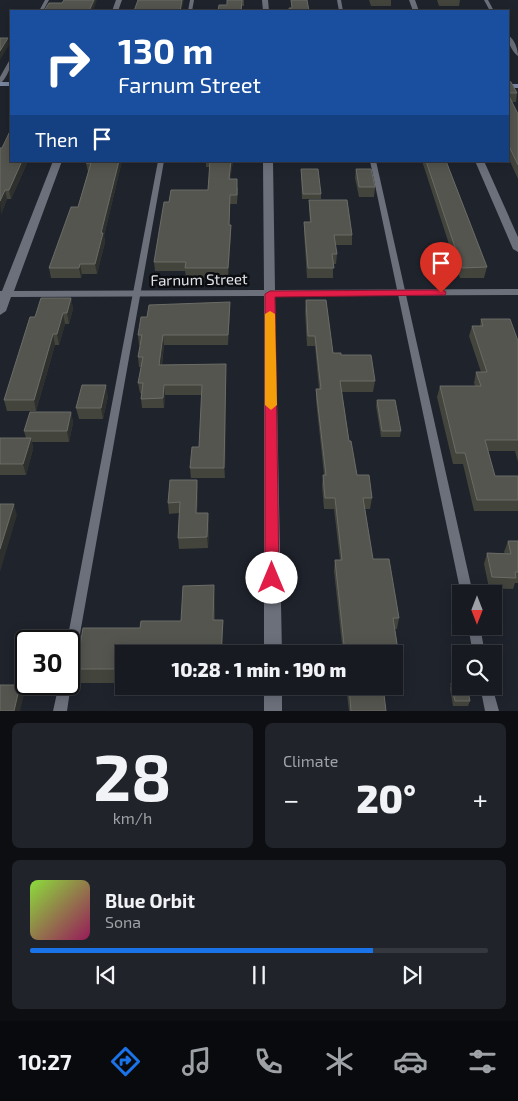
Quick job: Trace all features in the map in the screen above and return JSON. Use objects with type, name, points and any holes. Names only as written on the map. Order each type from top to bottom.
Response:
[{"type":"street","points":[[0,311],[3,294],[58,162]]},
{"type":"street","points":[[268,162],[273,645]]},
{"type":"street","points":[[479,162],[518,250]]},
{"type":"street","name":"Farnum Street","points":[[3,294],[136,295],[518,292]]},
{"type":"street","points":[[273,695],[273,711]]},
{"type":"lane","points":[[509,38],[518,54]]},
{"type":"lane","points":[[0,83],[10,64]]},
{"type":"lane","points":[[75,630],[161,162]]},
{"type":"lane","points":[[373,162],[465,585]]},
{"type":"lane","points":[[60,711],[63,695]]},
{"type":"lane","points":[[488,695],[492,711]]},
{"type":"building","points":[[64,0],[94,0],[89,10],[45,10],[49,3],[62,3]]},
{"type":"building","points":[[138,0],[182,0],[180,10],[134,10]]},
{"type":"building","points":[[227,0],[242,0],[241,10],[218,10],[219,5],[227,5]]},
{"type":"building","points":[[291,0],[307,0],[309,10],[290,10],[289,8],[292,8]]},
{"type":"building","points":[[0,38],[8,38],[0,51]]},
{"type":"building","points":[[509,81],[511,82],[517,93],[509,93]]},
{"type":"building","points":[[509,96],[518,114],[518,165],[509,146]]},
{"type":"building","points":[[10,131],[10,162],[22,162],[9,190],[5,190],[0,201],[0,148],[2,148]]},
{"type":"building","points":[[119,162],[95,264],[80,264],[79,268],[49,268],[71,207],[78,207],[91,163],[86,163]]},
{"type":"building","points":[[210,162],[231,162],[229,179],[237,179],[237,195],[230,195],[229,225],[231,225],[228,268],[185,268],[186,262],[154,262],[164,202],[169,202],[171,190],[208,190]]},
{"type":"building","points":[[426,162],[446,162],[487,267],[462,268]]},
{"type":"building","points":[[301,169],[318,169],[321,194],[303,194]]},
{"type":"building","points":[[356,169],[371,169],[375,187],[359,187]]},
{"type":"building","points":[[309,200],[347,200],[352,235],[334,235],[337,254],[332,254],[334,268],[308,268],[304,222],[311,222]]},
{"type":"building","points":[[41,298],[71,298],[67,313],[63,313],[57,334],[53,334],[34,400],[4,400],[30,317],[35,317]]},
{"type":"building","points":[[306,300],[326,300],[333,353],[341,353],[341,355],[371,355],[375,381],[340,381],[349,441],[351,441],[357,475],[369,475],[372,498],[363,498],[373,559],[389,559],[399,618],[393,618],[397,645],[344,645],[335,560],[342,560],[335,498],[325,498],[323,475],[326,475],[316,389],[321,389],[315,336],[308,336]]},
{"type":"building","points":[[230,302],[228,335],[163,335],[159,365],[226,364],[224,468],[190,468],[192,447],[199,447],[202,385],[164,385],[163,398],[141,399],[143,383],[138,383],[143,357],[138,357],[142,335],[138,335],[141,317],[147,317],[149,305]]},
{"type":"building","points":[[481,319],[510,319],[518,341],[518,440],[485,440],[495,476],[518,476],[518,500],[477,500],[465,453],[456,453],[440,386],[481,386],[476,372],[487,372],[472,326],[483,326]]},
{"type":"building","points":[[82,385],[106,385],[101,408],[76,408]]},
{"type":"building","points":[[377,400],[395,400],[401,431],[382,431]]},
{"type":"building","points":[[30,412],[71,412],[67,431],[24,431]]},
{"type":"building","points":[[0,438],[31,438],[23,464],[0,464]]},
{"type":"building","points":[[170,480],[197,480],[196,513],[208,513],[207,537],[178,538],[180,502],[168,503]]},
{"type":"building","points":[[0,504],[14,504],[0,549]]},
{"type":"building","points":[[508,541],[518,541],[518,572],[515,572],[516,578],[492,577],[487,553],[511,554]]},
{"type":"building","points":[[214,585],[213,620],[223,620],[222,645],[115,645],[115,669],[80,669],[80,646],[83,628],[140,628],[141,621],[181,621],[183,586]]},
{"type":"building","points":[[0,685],[15,685],[15,695],[18,695],[14,711],[0,711]]},
{"type":"building","points":[[350,695],[384,695],[386,711],[351,711]]},
{"type":"building","points":[[454,695],[469,695],[470,701],[455,701]]},
{"type":"slow traffic","points":[[270,314],[271,405]]},
{"type":"route","points":[[272,578],[270,294],[441,293]]}]
